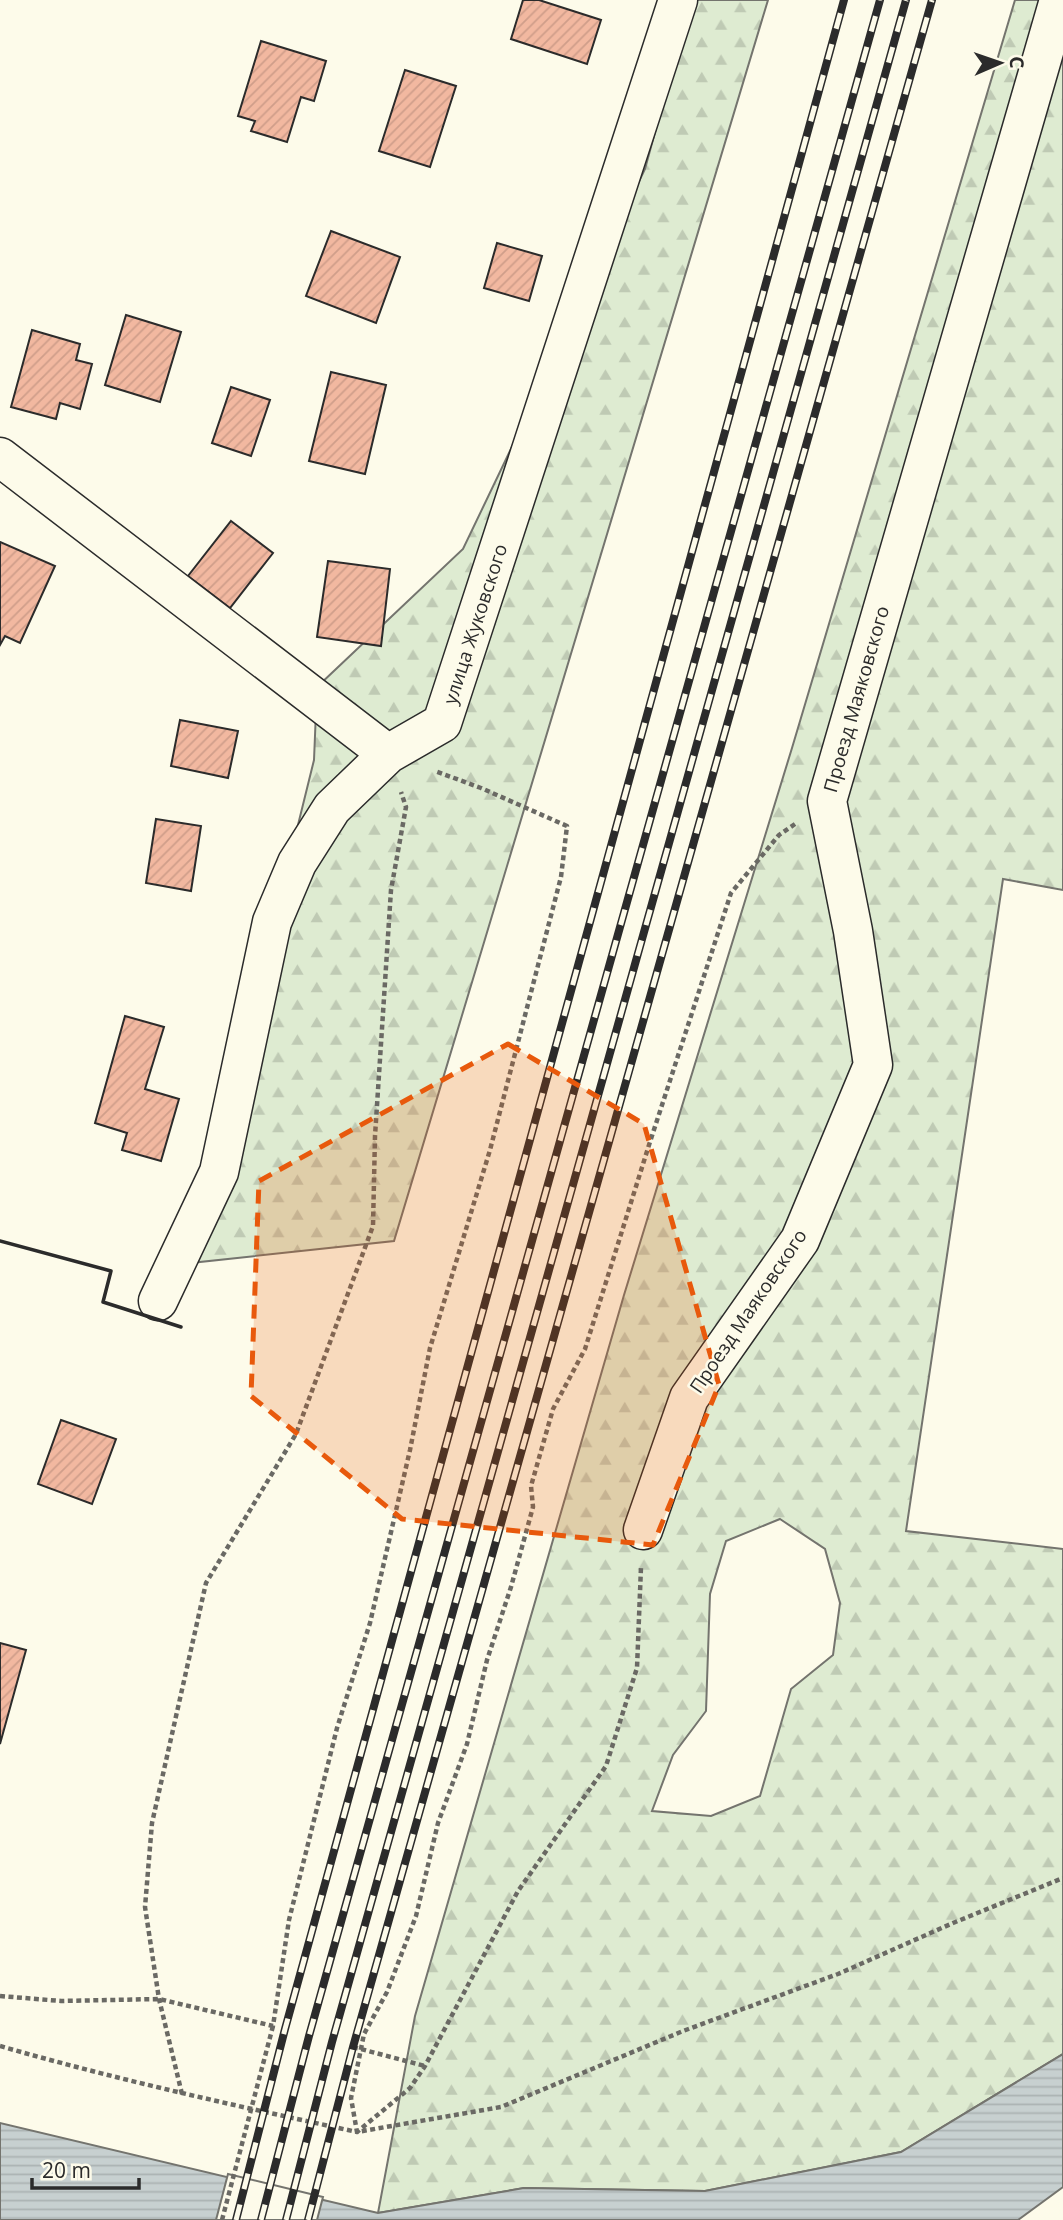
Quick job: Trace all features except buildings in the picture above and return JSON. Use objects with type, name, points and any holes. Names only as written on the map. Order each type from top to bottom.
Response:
[{"type":"street","name":"улица Жуковского","points":[[158,1301],[219,1172],[272,922],[297,863],[332,808],[388,754],[442,723],[678,0]]},
{"type":"street","name":"Проезд Маяковского","points":[[643,1530],[688,1398],[800,1240],[873,1065],[853,931],[827,801],[1059,0]]},
{"type":"street","points":[[0,457],[388,754]]},
{"type":"path","points":[[182,2094],[159,1999],[145,1907],[152,1823],[206,1583],[296,1434],[373,1226],[375,1136],[391,890],[406,807],[388,754]]},
{"type":"path","points":[[222,2220],[273,2026],[289,1920],[337,1728],[373,1611],[430,1348],[490,1150],[561,877],[567,826],[481,788],[388,754]]},
{"type":"path","points":[[357,2132],[351,2098],[364,2034],[387,1992],[416,1916],[438,1823],[467,1744],[486,1660],[512,1587],[533,1507],[531,1486],[538,1455],[552,1409],[585,1349],[731,893],[779,835],[827,801]]},
{"type":"path","points":[[357,2132],[410,2088],[425,2066],[518,1891],[606,1766],[637,1668],[643,1530]]},
{"type":"path","points":[[0,2046],[182,2094],[357,2132],[501,2107],[683,2031],[838,1974],[1063,1878]]},
{"type":"path","points":[[0,1996],[61,2001],[159,1999],[273,2026]]},
{"type":"path","points":[[354,2047],[425,2066]]},
{"type":"highlighted area","points":[[508,1044],[644,1124],[719,1385],[653,1545],[402,1519],[251,1396],[259,1181]]},
{"type":"green space","points":[[691,0],[768,0],[394,1241],[190,1263],[314,760],[317,687],[463,549],[645,169]]},
{"type":"green space","points":[[1015,0],[1063,0],[1063,890],[1003,879],[906,1531],[1063,1549],[1063,2054],[901,2152],[705,2191],[524,2188],[378,2213],[415,2016],[624,1295],[792,748]],"holes":[[[780,1519],[825,1549],[840,1603],[833,1655],[791,1689],[760,1796],[711,1816],[652,1811],[673,1755],[706,1711],[710,1594],[726,1541]]]},
{"type":"shaded area","points":[[1063,2054],[1063,2187],[1018,2220],[0,2220],[0,2123],[378,2213],[524,2188],[705,2191],[901,2152]]},
{"type":"pier","points":[[228,2174],[323,2197],[317,2220],[216,2220]]},
{"type":"railway","points":[[236,2220],[285,2029],[844,0]]},
{"type":"railway","points":[[261,2220],[309,2036],[880,0]]},
{"type":"railway","points":[[286,2220],[332,2042],[906,0]]},
{"type":"railway","points":[[308,2220],[353,2047],[932,0]]},
{"type":"wall","points":[[0,1241],[111,1271],[103,1302],[181,1327]]}]
